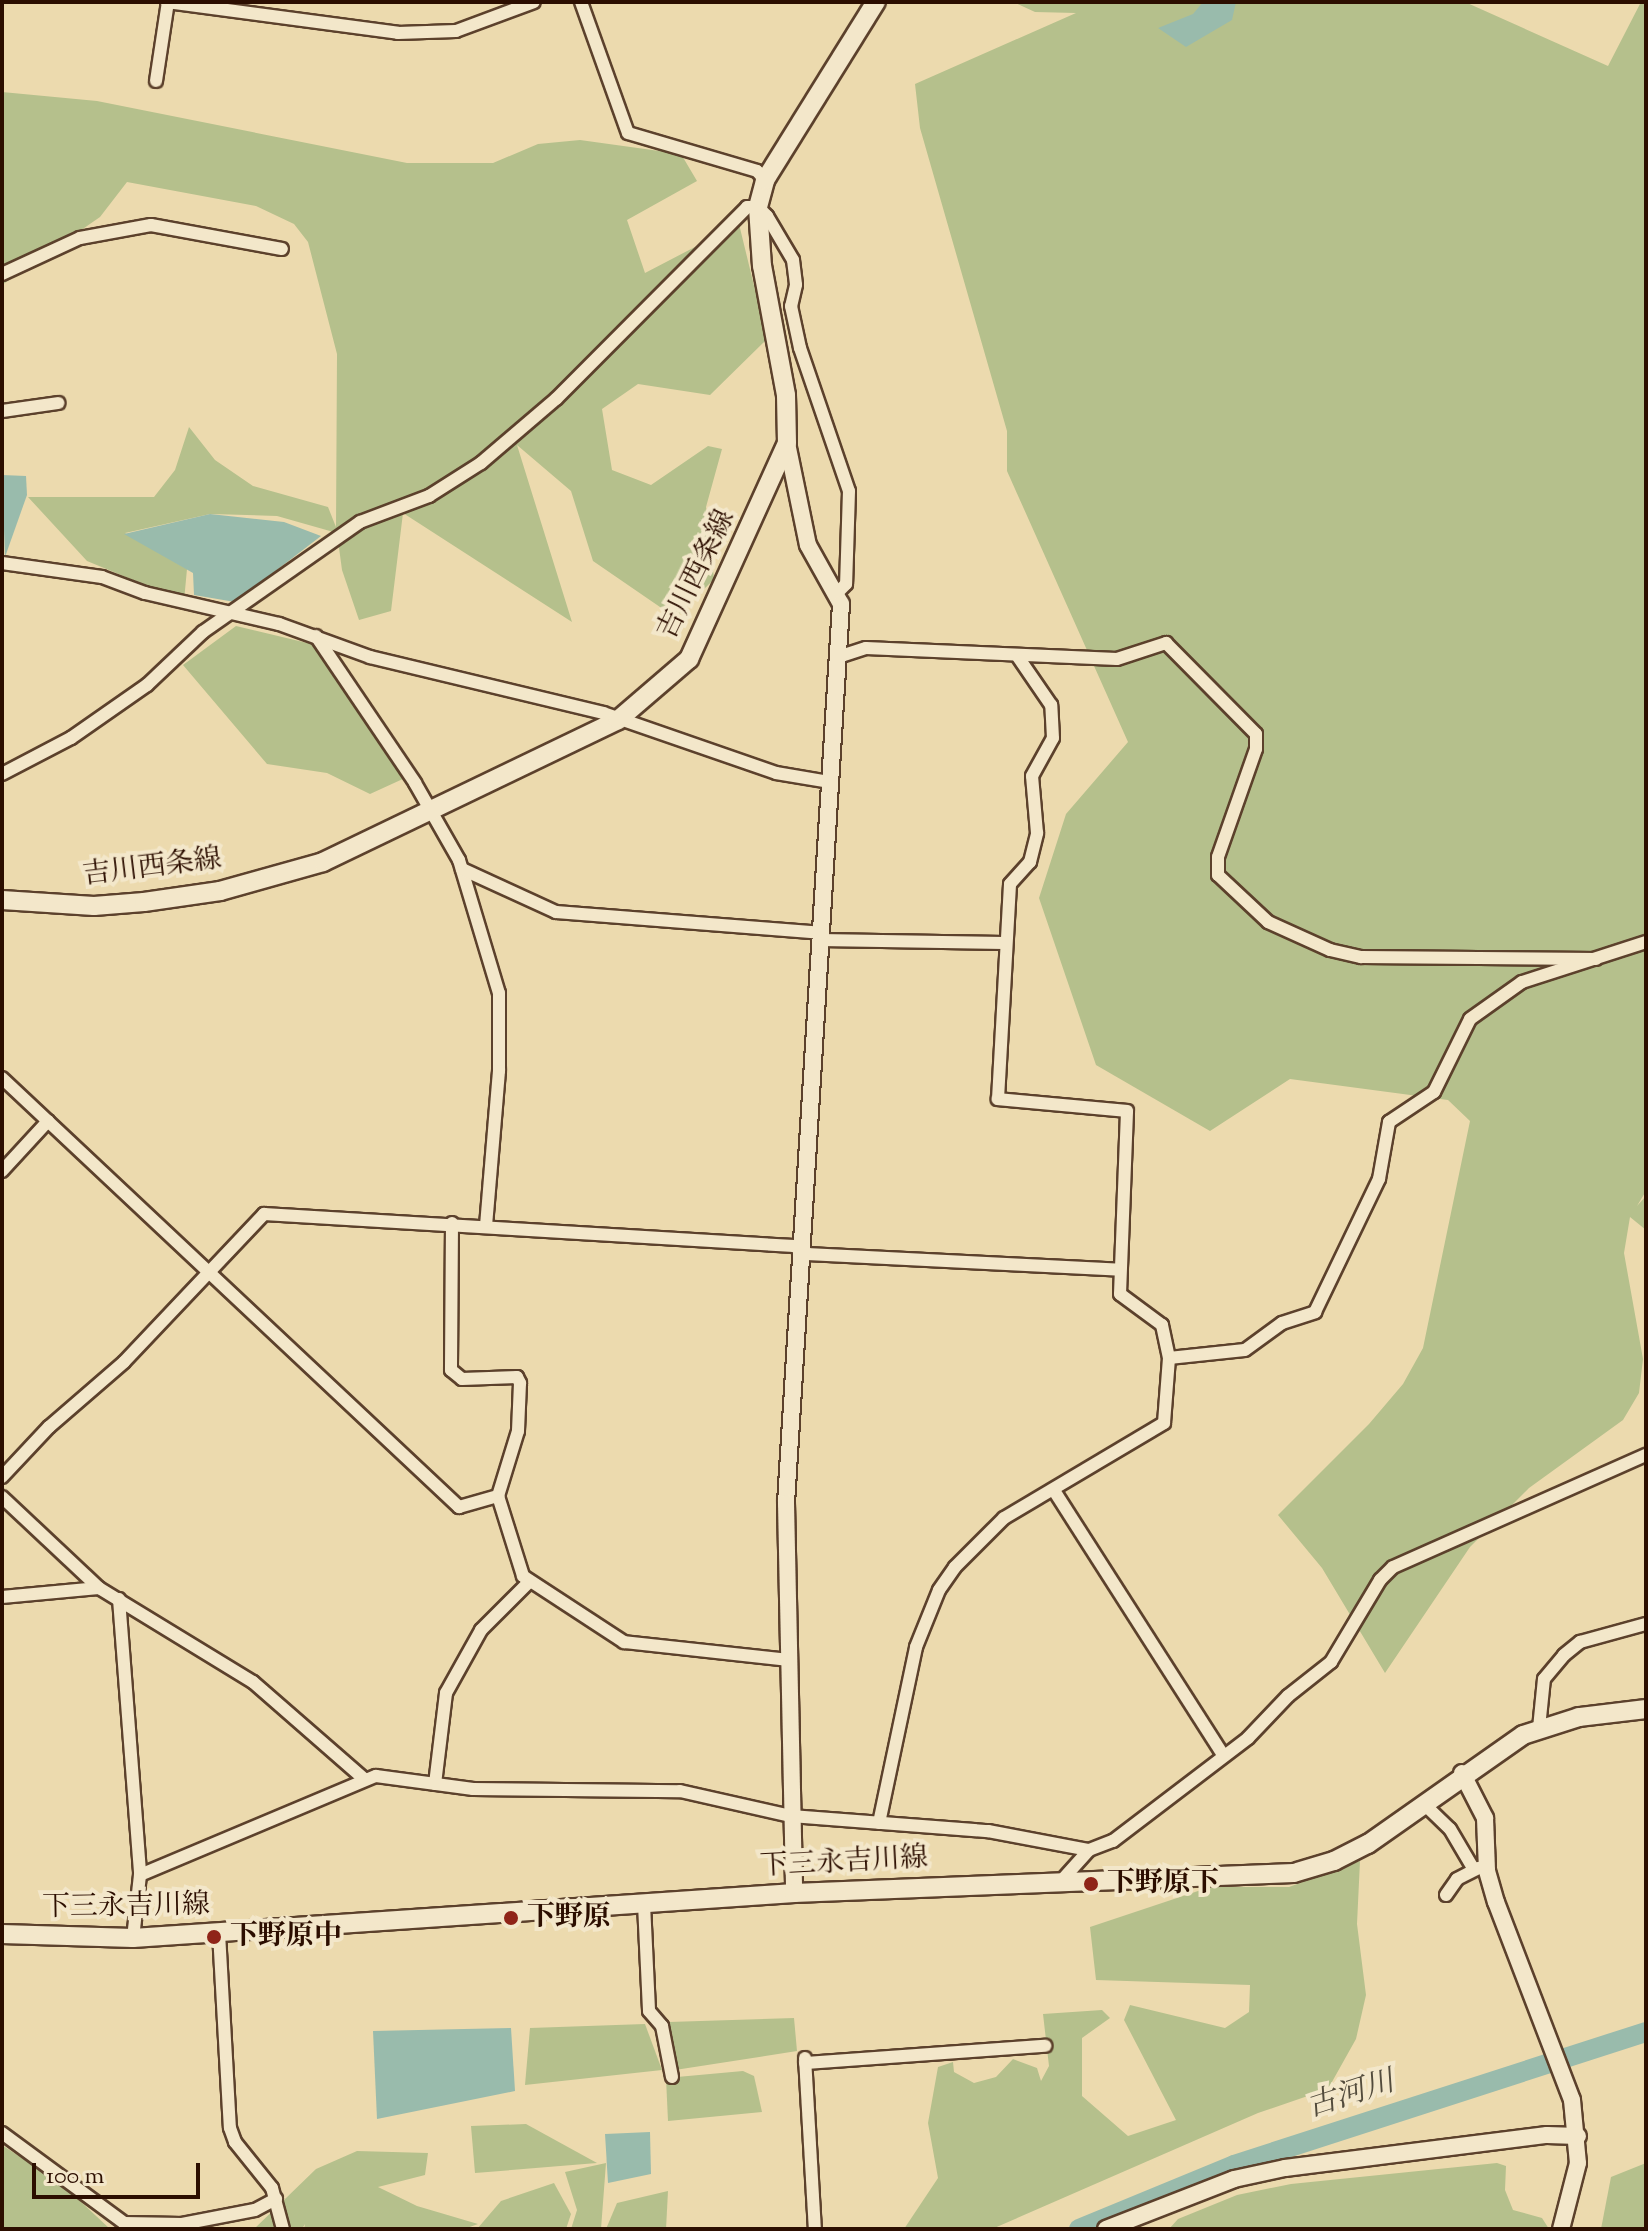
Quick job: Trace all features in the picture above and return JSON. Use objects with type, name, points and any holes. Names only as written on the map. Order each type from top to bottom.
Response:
[{"type":"main road","name":"吉川西条線","points":[[2,900],[94,906],[220,891],[323,862],[618,720],[689,659],[787,443],[786,395],[762,266],[758,207],[765,180],[876,2]]},
{"type":"main road","name":"下三永吉川線","points":[[2,1934],[133,1938],[794,1893],[1294,1873],[1334,1861],[1368,1844],[1462,1773],[1539,1728],[1579,1717],[1646,1709]]},
{"type":"street","points":[[156,81],[168,2],[398,33],[433,33],[456,31],[534,2]]},
{"type":"street","points":[[581,2],[628,133],[757,171],[765,180]]},
{"type":"street","points":[[2,774],[71,738],[147,685],[203,632],[360,522],[429,496],[481,463],[556,399],[747,207],[758,207],[793,260],[796,285],[791,306],[800,348],[849,491],[846,584],[837,593]]},
{"type":"street","points":[[2,274],[80,238],[151,225],[282,249]]},
{"type":"street","points":[[2,411],[58,403]]},
{"type":"street","points":[[787,443],[808,545],[837,593],[838,657],[786,1503],[794,1893]]},
{"type":"street","points":[[2,563],[102,577],[145,593],[233,612],[316,636],[370,657],[618,720],[776,773],[830,782]]},
{"type":"street","points":[[316,636],[415,783],[428,811],[441,826],[462,869],[499,993],[499,1071],[486,1225]]},
{"type":"street","points":[[838,657],[866,648],[1117,659],[1166,643],[1235,708],[1256,734],[1256,749],[1218,857],[1218,875],[1268,922],[1289,934],[1361,957],[1596,959]]},
{"type":"street","points":[[879,1823],[916,1647],[939,1590],[955,1567],[1004,1518],[1055,1492],[1164,1423],[1169,1358],[1162,1325],[1120,1294],[1127,1111],[998,1099],[1004,943],[1010,884],[1030,862],[1037,833],[1032,776],[1053,738],[1051,705],[1018,657]]},
{"type":"street","points":[[462,869],[556,912],[820,936],[1004,943]]},
{"type":"street","points":[[1169,1358],[1245,1350],[1282,1323],[1315,1312],[1379,1179],[1389,1122],[1434,1092],[1470,1019],[1522,982],[1646,942]]},
{"type":"street","points":[[2,1078],[459,1507],[498,1496]]},
{"type":"street","points":[[2,1171],[48,1121]]},
{"type":"street","points":[[2,1477],[49,1427],[124,1362],[207,1270],[264,1214],[486,1225],[800,1251],[1120,1270]]},
{"type":"street","points":[[452,1223],[451,1370],[462,1379],[517,1377],[520,1383],[518,1431],[498,1496],[523,1576],[624,1642],[790,1660]]},
{"type":"street","points":[[1062,1880],[1089,1850],[1113,1841],[1223,1755],[1331,1662],[1380,1580],[1393,1567],[1646,1455]]},
{"type":"street","points":[[1055,1492],[1223,1755]]},
{"type":"street","points":[[2,1497],[99,1588],[253,1682],[364,1779]]},
{"type":"street","points":[[435,1784],[446,1693],[481,1630],[530,1581]]},
{"type":"street","points":[[2,1597],[99,1588]]},
{"type":"street","points":[[119,1599],[140,1875],[133,1938]]},
{"type":"street","points":[[1539,1728],[1544,1679],[1564,1655],[1580,1642],[1646,1624]]},
{"type":"street","points":[[1446,1895],[1480,1867],[1485,1818],[1462,1773]]},
{"type":"street","points":[[140,1875],[364,1779],[680,1791],[791,1816],[988,1831],[1089,1850]]},
{"type":"street","points":[[1423,1803],[1450,1829],[1480,1867],[1567,2082],[1578,2136],[1578,2163],[1561,2229]]},
{"type":"street","points":[[644,1904],[649,2011],[662,2026],[672,2077]]},
{"type":"street","points":[[219,1933],[230,2128],[276,2199],[283,2229]]},
{"type":"street","points":[[815,2229],[805,2060],[1045,2046]]},
{"type":"street","points":[[2,2133],[124,2223],[182,2224],[255,2210],[276,2199]]},
{"type":"street","points":[[1106,2229],[1222,2183],[1285,2168],[1547,2135],[1578,2136]]},
{"type":"green space","points":[[1013,2],[1465,2],[1608,66],[1641,2],[1646,2],[1646,1191],[1637,1206],[1646,1196],[1646,1230],[1630,1217],[1624,1253],[1643,1359],[1639,1393],[1623,1420],[1529,1488],[1470,1547],[1385,1673],[1322,1568],[1278,1515],[1369,1424],[1403,1384],[1423,1348],[1470,1121],[1448,1100],[1290,1079],[1210,1131],[1096,1065],[1039,898],[1066,814],[1128,742],[1007,471],[1007,431],[920,128],[915,84],[1076,13],[1035,12]]},
{"type":"green space","points":[[2,92],[97,101],[407,163],[493,163],[538,144],[580,140],[681,154],[697,181],[627,220],[645,273],[739,224],[767,339],[710,395],[638,384],[602,409],[612,470],[651,485],[708,446],[722,449],[706,507],[714,579],[676,618],[593,561],[571,491],[517,445],[572,622],[403,513],[391,611],[359,620],[342,570],[337,533],[277,516],[210,514],[125,533],[187,569],[184,601],[87,561],[28,497],[154,497],[175,470],[189,427],[215,460],[253,486],[328,507],[336,527],[337,354],[308,242],[294,224],[256,206],[127,182],[100,217],[2,285]]},
{"type":"green space","points":[[236,626],[324,647],[405,778],[370,794],[327,773],[267,764],[183,665]]},
{"type":"green space","points":[[1360,1861],[1357,1924],[1366,1995],[1356,2039],[1328,2089],[1258,2113],[992,2229],[904,2229],[938,2178],[928,2123],[938,2067],[953,2062],[954,2072],[974,2083],[996,2077],[1013,2059],[1037,2068],[1041,2081],[1049,2066],[1043,2014],[1102,2010],[1110,2018],[1082,2038],[1082,2096],[1128,2136],[1176,2120],[1124,2020],[1130,2005],[1225,2028],[1249,2012],[1250,1985],[1096,1980],[1090,1927],[1210,1887],[1289,1887]]},
{"type":"green space","points":[[794,2018],[797,2051],[675,2070],[669,2022]]},
{"type":"green space","points":[[645,2024],[662,2070],[525,2085],[530,2028]]},
{"type":"green space","points":[[743,2071],[754,2076],[762,2112],[668,2121],[666,2078]]},
{"type":"green space","points":[[526,2124],[597,2163],[475,2173],[471,2126]]},
{"type":"green space","points":[[2,2145],[64,2186],[110,2229],[2,2229]]},
{"type":"green space","points":[[357,2151],[428,2153],[425,2175],[378,2187],[417,2206],[478,2224],[464,2229],[304,2229],[305,2224],[302,2229],[254,2229],[316,2169]]},
{"type":"green space","points":[[606,2163],[601,2229],[571,2229],[577,2210],[565,2172]]},
{"type":"green space","points":[[1497,2163],[1506,2166],[1505,2190],[1513,2210],[1542,2218],[1549,2229],[1169,2229],[1178,2219],[1237,2195],[1291,2184]]},
{"type":"green space","points":[[1646,2163],[1646,2229],[1601,2229],[1611,2177]]},
{"type":"green space","points":[[554,2183],[571,2214],[566,2229],[477,2229],[501,2201]]},
{"type":"green space","points":[[668,2191],[666,2229],[606,2229],[617,2203]]},
{"type":"shaded area","points":[[1203,2],[1236,2],[1232,20],[1186,47],[1158,28],[1193,14]]},
{"type":"shaded area","points":[[2,475],[26,476],[27,495],[5,557]]},
{"type":"shaded area","points":[[210,514],[284,522],[321,536],[235,602],[194,595],[193,573],[124,534]]},
{"type":"shaded area","points":[[511,2028],[515,2091],[377,2119],[373,2031]]},
{"type":"shaded area","points":[[650,2132],[651,2174],[608,2183],[605,2134]]},
{"type":"waterway","name":"古河川","points":[[1079,2229],[1234,2165],[1646,2032]]},
{"type":"place","name":"下野原下","points":[[1091,1884]]},
{"type":"place","name":"下野原","points":[[511,1918]]},
{"type":"place","name":"下野原中","points":[[214,1937]]}]
